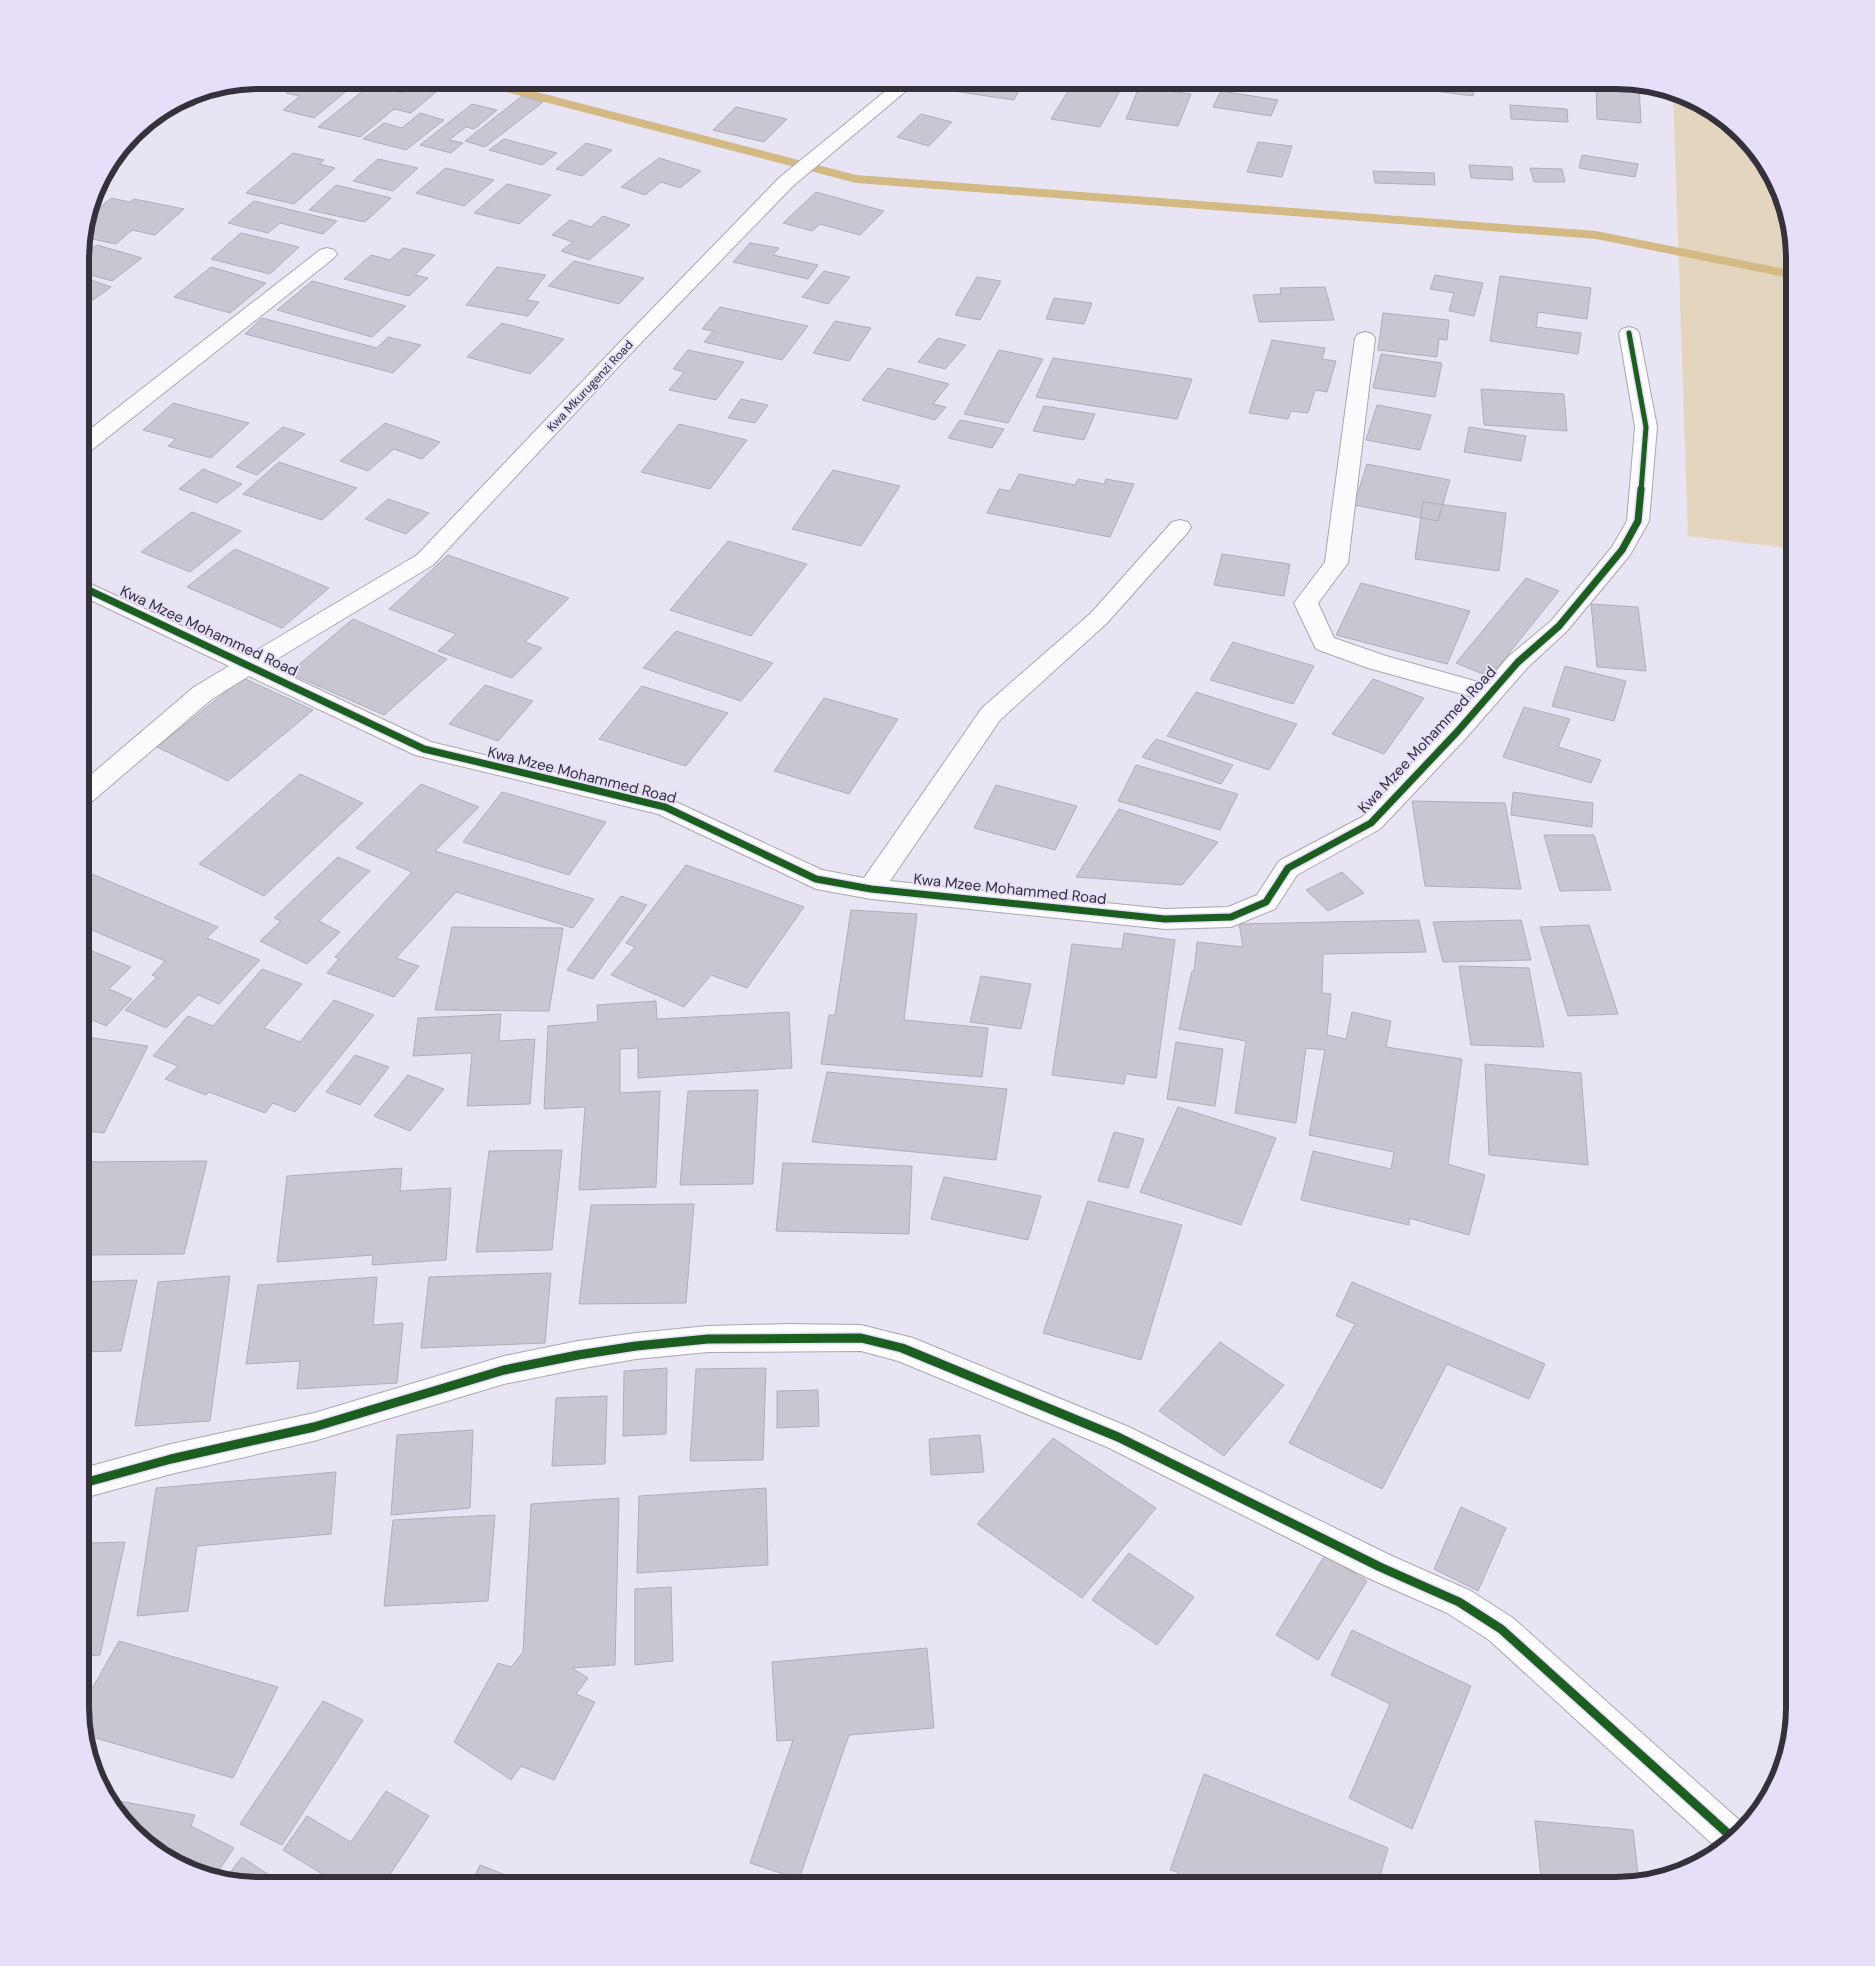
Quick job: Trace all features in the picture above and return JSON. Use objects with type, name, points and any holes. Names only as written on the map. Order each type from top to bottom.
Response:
[{"type":"street","name":"Kwa Mkurugenzi Road","points":[[89,790],[203,693],[425,560],[627,346],[786,182],[899,89]]},
{"type":"street","points":[[89,441],[326,254]]},
{"type":"street","name":"Kwa Mzee Mohammed Road","points":[[89,590],[424,749],[665,807],[816,879],[871,889],[1165,919],[1231,917],[1266,902],[1288,868],[1371,823],[1457,732],[1518,662],[1559,626],[1622,550],[1638,521],[1646,427],[1629,333]]},
{"type":"street","points":[[1365,338],[1336,563],[1306,602],[1324,643],[1377,662],[1490,694]]},
{"type":"street","points":[[871,889],[991,714],[1100,618],[1180,527]]},
{"type":"street","points":[[89,1482],[171,1459],[314,1427],[504,1370],[578,1355],[636,1346],[708,1339],[860,1338],[902,1348],[1118,1437],[1380,1567],[1459,1602],[1501,1629],[1729,1834]]},
{"type":"shaded area","points":[[1673,99],[1692,106],[1720,124],[1737,138],[1751,155],[1769,183],[1777,204],[1783,225],[1786,247],[1786,548],[1688,536]]},
{"type":"building","points":[[291,89],[349,89],[314,118],[283,110],[300,96],[286,93]]},
{"type":"building","points":[[365,89],[386,89],[403,93],[408,89],[424,89],[436,92],[411,113],[394,109],[360,137],[318,127]]},
{"type":"building","points":[[954,89],[1020,89],[1014,100],[953,91]]},
{"type":"building","points":[[1069,89],[1121,89],[1100,127],[1051,119]]},
{"type":"building","points":[[1138,89],[1191,94],[1178,126],[1126,119]]},
{"type":"building","points":[[1419,89],[1474,89],[1473,96]]},
{"type":"building","points":[[1596,89],[1639,91],[1641,123],[1597,119]]},
{"type":"building","points":[[1221,91],[1278,100],[1271,116],[1213,107]]},
{"type":"building","points":[[522,96],[543,102],[485,147],[465,141]]},
{"type":"building","points":[[203,99],[193,106],[188,105]]},
{"type":"building","points":[[472,104],[497,110],[474,129],[466,127],[449,140],[463,143],[451,153],[420,145]]},
{"type":"building","points":[[1510,105],[1567,109],[1568,122],[1511,119]]},
{"type":"building","points":[[736,107],[787,119],[764,142],[713,130]]},
{"type":"building","points":[[420,113],[444,120],[406,150],[363,139],[384,123],[402,128]]},
{"type":"building","points":[[921,114],[952,122],[929,146],[897,137]]},
{"type":"building","points":[[504,139],[557,153],[542,165],[489,150]]},
{"type":"building","points":[[1258,142],[1292,146],[1282,177],[1247,172]]},
{"type":"building","points":[[586,143],[612,150],[582,176],[556,169]]},
{"type":"building","points":[[293,153],[324,160],[319,164],[335,168],[294,204],[246,193]]},
{"type":"building","points":[[1582,155],[1638,164],[1635,177],[1579,168]]},
{"type":"building","points":[[659,158],[701,171],[680,188],[661,182],[645,195],[621,187]]},
{"type":"building","points":[[378,159],[418,168],[393,191],[353,181]]},
{"type":"building","points":[[1469,165],[1512,167],[1513,180],[1471,178]]},
{"type":"building","points":[[446,168],[494,180],[464,206],[416,193]]},
{"type":"building","points":[[1530,168],[1562,169],[1565,182],[1534,182]]},
{"type":"building","points":[[1373,171],[1434,173],[1435,185],[1375,183]]},
{"type":"building","points":[[507,184],[551,195],[519,224],[474,213]]},
{"type":"building","points":[[336,185],[391,198],[365,222],[309,210]]},
{"type":"building","points":[[816,192],[884,211],[860,235],[820,224],[812,231],[783,223]]},
{"type":"building","points":[[111,198],[130,202],[134,199],[184,209],[155,235],[132,230],[116,244],[90,239],[96,211]]},
{"type":"building","points":[[254,201],[337,221],[323,234],[280,223],[268,233],[228,223]]},
{"type":"building","points":[[603,216],[630,225],[589,260],[561,251],[573,242],[552,235],[570,220],[591,227]]},
{"type":"building","points":[[241,233],[299,247],[270,274],[211,259]]},
{"type":"building","points":[[750,243],[779,248],[773,255],[818,265],[808,279],[733,262]]},
{"type":"building","points":[[97,245],[142,258],[112,281],[89,275],[89,251]]},
{"type":"building","points":[[403,248],[435,255],[415,275],[428,278],[409,296],[344,279],[371,255],[390,260]]},
{"type":"building","points":[[574,261],[644,278],[619,304],[548,286]]},
{"type":"building","points":[[211,267],[266,283],[230,313],[174,297]]},
{"type":"building","points":[[497,267],[546,275],[527,300],[539,302],[528,316],[466,305]]},
{"type":"building","points":[[824,271],[850,277],[828,304],[802,297]]},
{"type":"building","points":[[1435,275],[1483,283],[1474,316],[1449,311],[1454,293],[1430,289]]},
{"type":"building","points":[[1500,276],[1591,288],[1587,319],[1538,312],[1536,327],[1581,333],[1578,354],[1490,341]]},
{"type":"building","points":[[977,277],[1001,281],[980,320],[955,315]]},
{"type":"building","points":[[89,279],[111,287],[93,300],[89,299]]},
{"type":"building","points":[[312,281],[406,306],[372,337],[277,310]]},
{"type":"building","points":[[1325,287],[1334,320],[1259,322],[1253,295],[1281,294],[1280,288]]},
{"type":"building","points":[[1054,298],[1092,303],[1084,324],[1046,319]]},
{"type":"building","points":[[720,307],[808,326],[782,360],[704,342],[713,331],[702,329]]},
{"type":"building","points":[[1383,313],[1449,320],[1447,340],[1439,339],[1437,357],[1378,350]]},
{"type":"building","points":[[262,318],[377,348],[388,337],[421,345],[393,373],[245,334]]},
{"type":"building","points":[[835,321],[871,328],[849,361],[813,353]]},
{"type":"building","points":[[502,323],[564,339],[530,374],[467,357]]},
{"type":"building","points":[[938,338],[966,345],[945,369],[918,362]]},
{"type":"building","points":[[1272,340],[1325,348],[1322,359],[1336,361],[1327,392],[1315,390],[1308,413],[1291,411],[1288,419],[1249,413]]},
{"type":"building","points":[[688,350],[744,362],[716,400],[669,390],[684,372],[673,369]]},
{"type":"building","points":[[999,350],[1043,359],[1008,423],[964,414]]},
{"type":"building","points":[[1381,354],[1442,363],[1435,397],[1373,388]]},
{"type":"building","points":[[1053,358],[1192,379],[1177,419],[1036,397]]},
{"type":"building","points":[[888,368],[949,384],[933,404],[946,407],[935,420],[862,400]]},
{"type":"building","points":[[1481,389],[1564,394],[1567,431],[1484,425]]},
{"type":"building","points":[[741,399],[768,405],[755,423],[728,418]]},
{"type":"building","points":[[173,403],[249,423],[211,458],[168,446],[176,439],[143,430]]},
{"type":"building","points":[[1377,405],[1431,415],[1420,450],[1366,440]]},
{"type":"building","points":[[1044,406],[1095,414],[1084,440],[1033,431]]},
{"type":"building","points":[[960,420],[1004,429],[992,448],[948,438]]},
{"type":"building","points":[[385,423],[440,442],[422,459],[394,449],[368,471],[340,461]]},
{"type":"building","points":[[679,424],[747,440],[710,489],[641,472]]},
{"type":"building","points":[[283,427],[305,434],[257,475],[236,467]]},
{"type":"building","points":[[1469,427],[1526,436],[1521,461],[1464,452]]},
{"type":"building","points":[[279,462],[357,488],[322,520],[243,494]]},
{"type":"building","points":[[1367,464],[1450,480],[1438,521],[1354,505]]},
{"type":"building","points":[[203,469],[242,484],[217,503],[179,489]]},
{"type":"building","points":[[833,470],[900,486],[861,546],[792,529]]},
{"type":"building","points":[[1019,474],[1075,485],[1078,479],[1104,484],[1106,479],[1134,484],[1110,537],[987,513],[999,489],[1010,491]]},
{"type":"building","points":[[388,499],[429,513],[406,534],[365,519]]},
{"type":"building","points":[[1423,502],[1506,513],[1499,571],[1415,559]]},
{"type":"building","points":[[192,512],[241,531],[190,572],[141,552]]},
{"type":"building","points":[[728,541],[807,564],[751,636],[670,610]]},
{"type":"building","points":[[235,549],[329,588],[282,628],[187,587]]},
{"type":"building","points":[[1222,554],[1290,564],[1284,596],[1214,585]]},
{"type":"building","points":[[448,555],[569,598],[525,642],[542,648],[512,678],[438,651],[456,634],[389,609]]},
{"type":"building","points":[[1526,578],[1559,591],[1490,677],[1456,663]]},
{"type":"building","points":[[1361,583],[1470,611],[1447,664],[1336,635]]},
{"type":"building","points":[[1591,604],[1638,607],[1646,671],[1597,667]]},
{"type":"building","points":[[353,619],[447,659],[384,715],[289,673]]},
{"type":"building","points":[[676,631],[773,663],[741,701],[643,668]]},
{"type":"building","points":[[1233,642],[1314,666],[1293,704],[1210,680]]},
{"type":"building","points":[[1565,666],[1626,681],[1614,721],[1552,706]]},
{"type":"building","points":[[243,678],[313,710],[228,781],[157,747]]},
{"type":"building","points":[[1373,679],[1424,698],[1384,754],[1332,734]]},
{"type":"building","points":[[485,685],[533,701],[498,741],[449,724]]},
{"type":"building","points":[[642,686],[728,713],[686,766],[599,739]]},
{"type":"building","points":[[1196,692],[1297,724],[1269,770],[1167,736]]},
{"type":"building","points":[[824,698],[898,719],[849,794],[774,771]]},
{"type":"building","points":[[1524,707],[1570,719],[1558,747],[1601,760],[1591,783],[1503,757]]},
{"type":"building","points":[[1156,739],[1233,765],[1221,784],[1142,757]]},
{"type":"building","points":[[1136,765],[1238,794],[1220,830],[1118,801]]},
{"type":"building","points":[[300,774],[363,803],[264,896],[199,864]]},
{"type":"building","points":[[421,784],[479,807],[435,851],[594,899],[573,928],[456,892],[396,958],[419,966],[394,997],[327,973],[339,959],[335,957],[412,872],[356,848]]},
{"type":"building","points":[[996,785],[1077,806],[1055,850],[974,828]]},
{"type":"building","points":[[502,792],[606,822],[569,875],[463,842]]},
{"type":"building","points":[[1513,792],[1593,803],[1592,827],[1511,815]]},
{"type":"building","points":[[1412,801],[1505,803],[1521,889],[1425,886]]},
{"type":"building","points":[[1119,809],[1218,842],[1182,885],[1076,877]]},
{"type":"building","points":[[1544,835],[1594,835],[1611,890],[1560,891]]},
{"type":"building","points":[[338,857],[370,871],[319,921],[340,932],[307,964],[260,941],[281,921],[274,918]]},
{"type":"building","points":[[686,865],[804,907],[747,988],[711,975],[684,1007],[611,975],[635,947],[626,943]]},
{"type":"building","points":[[1342,872],[1364,893],[1328,911],[1306,890]]},
{"type":"building","points":[[89,873],[218,927],[207,938],[260,960],[219,1004],[198,995],[166,1028],[125,1010],[157,977],[152,975],[165,961],[89,929]]},
{"type":"building","points":[[621,896],[647,905],[593,979],[567,970]]},
{"type":"building","points":[[851,910],[917,914],[904,1020],[988,1028],[982,1077],[821,1064],[829,1015],[835,1015]]},
{"type":"building","points":[[1419,920],[1426,952],[1323,954],[1322,993],[1331,994],[1327,1035],[1346,1039],[1352,1012],[1391,1021],[1386,1047],[1462,1059],[1448,1164],[1485,1175],[1469,1235],[1409,1218],[1409,1225],[1301,1200],[1313,1151],[1391,1169],[1394,1152],[1309,1135],[1325,1050],[1306,1048],[1296,1123],[1235,1113],[1246,1041],[1179,1029],[1192,971],[1194,972],[1197,942],[1243,947],[1239,924]]},
{"type":"building","points":[[1521,920],[1531,960],[1443,962],[1433,922]]},
{"type":"building","points":[[1589,925],[1618,1014],[1568,1016],[1540,927]]},
{"type":"building","points":[[452,927],[563,928],[549,1011],[435,1010]]},
{"type":"building","points":[[1124,933],[1175,940],[1156,1078],[1126,1074],[1124,1084],[1052,1075],[1072,944],[1122,949]]},
{"type":"building","points":[[89,950],[131,967],[109,989],[132,999],[106,1026],[89,1019]]},
{"type":"building","points":[[1459,966],[1529,968],[1544,1047],[1471,1045]]},
{"type":"building","points":[[262,969],[302,984],[264,1028],[300,1042],[334,1000],[374,1015],[295,1112],[273,1103],[265,1113],[209,1092],[206,1095],[165,1079],[178,1066],[153,1056],[188,1016],[213,1026]]},
{"type":"building","points":[[981,976],[1031,984],[1021,1029],[970,1022]]},
{"type":"building","points":[[656,1001],[657,1019],[789,1012],[792,1068],[638,1078],[638,1048],[620,1049],[620,1093],[660,1091],[656,1187],[579,1190],[585,1107],[544,1109],[548,1026],[598,1022],[597,1005]]},
{"type":"building","points":[[501,1014],[499,1041],[535,1039],[530,1104],[467,1106],[472,1053],[413,1056],[418,1018]]},
{"type":"building","points":[[89,1037],[148,1046],[104,1133],[89,1131]]},
{"type":"building","points":[[1176,1042],[1223,1049],[1215,1106],[1167,1099]]},
{"type":"building","points":[[355,1055],[389,1067],[360,1105],[326,1092]]},
{"type":"building","points":[[1485,1064],[1581,1073],[1588,1165],[1489,1155]]},
{"type":"building","points":[[827,1072],[1007,1089],[996,1160],[812,1142]]},
{"type":"building","points":[[408,1075],[444,1089],[410,1131],[374,1116]]},
{"type":"building","points":[[758,1090],[753,1184],[680,1185],[688,1091]]},
{"type":"building","points":[[1178,1107],[1276,1138],[1241,1225],[1140,1192]]},
{"type":"building","points":[[1114,1132],[1144,1139],[1128,1188],[1098,1181]]},
{"type":"building","points":[[562,1150],[552,1250],[476,1252],[489,1151]]},
{"type":"building","points":[[207,1161],[184,1254],[89,1255],[89,1162]]},
{"type":"building","points":[[783,1163],[912,1166],[909,1234],[776,1231]]},
{"type":"building","points":[[402,1168],[400,1191],[451,1188],[446,1260],[372,1265],[373,1255],[277,1262],[287,1176]]},
{"type":"building","points":[[944,1177],[1041,1196],[1028,1240],[931,1219]]},
{"type":"building","points":[[1088,1201],[1182,1225],[1141,1360],[1043,1333]]},
{"type":"building","points":[[694,1204],[686,1303],[579,1304],[591,1205]]},
{"type":"building","points":[[551,1273],[545,1343],[421,1348],[429,1277]]},
{"type":"building","points":[[230,1276],[210,1421],[135,1426],[158,1282]]},
{"type":"building","points":[[377,1277],[373,1325],[403,1323],[397,1383],[297,1389],[300,1361],[246,1364],[258,1285]]},
{"type":"building","points":[[137,1280],[121,1351],[89,1352],[89,1282]]},
{"type":"building","points":[[1352,1282],[1545,1364],[1529,1399],[1447,1364],[1382,1489],[1289,1443],[1355,1324],[1336,1316]]},
{"type":"building","points":[[1220,1342],[1284,1385],[1224,1456],[1159,1411]]},
{"type":"building","points":[[667,1368],[666,1434],[623,1436],[624,1371]]},
{"type":"building","points":[[766,1368],[763,1460],[690,1461],[696,1369]]},
{"type":"building","points":[[818,1390],[819,1426],[777,1428],[777,1391]]},
{"type":"building","points":[[607,1396],[605,1464],[552,1466],[556,1398]]},
{"type":"building","points":[[473,1430],[470,1508],[391,1515],[397,1435]]},
{"type":"building","points":[[980,1435],[984,1472],[931,1475],[929,1439]]},
{"type":"building","points":[[1053,1438],[1156,1508],[1082,1598],[977,1524]]},
{"type":"building","points":[[336,1472],[331,1534],[197,1546],[188,1611],[137,1616],[156,1488]]},
{"type":"building","points":[[766,1488],[768,1565],[637,1573],[639,1496]]},
{"type":"building","points":[[619,1498],[615,1665],[572,1668],[588,1678],[576,1694],[595,1702],[554,1780],[521,1766],[511,1780],[454,1742],[498,1663],[511,1667],[523,1652],[531,1504]]},
{"type":"building","points":[[1461,1507],[1506,1528],[1478,1591],[1434,1569]]},
{"type":"building","points":[[495,1515],[488,1601],[384,1606],[393,1520]]},
{"type":"building","points":[[125,1542],[100,1655],[89,1656],[89,1557],[92,1543]]},
{"type":"building","points":[[1129,1553],[1194,1597],[1157,1645],[1092,1600]]},
{"type":"building","points":[[1325,1555],[1367,1581],[1318,1660],[1276,1635]]},
{"type":"building","points":[[671,1587],[673,1661],[635,1665],[635,1589]]},
{"type":"building","points":[[1352,1630],[1471,1686],[1412,1829],[1349,1798],[1390,1704],[1331,1675]]},
{"type":"building","points":[[119,1641],[278,1687],[233,1778],[91,1737],[89,1694]]},
{"type":"building","points":[[927,1648],[934,1728],[849,1735],[800,1877],[793,1877],[750,1863],[793,1740],[777,1741],[772,1662]]},
{"type":"building","points":[[323,1701],[363,1720],[282,1845],[240,1824]]},
{"type":"building","points":[[1204,1774],[1388,1848],[1380,1877],[1176,1877],[1178,1872],[1170,1870]]},
{"type":"building","points":[[386,1791],[429,1816],[388,1877],[327,1877],[283,1850],[307,1816],[351,1842]]},
{"type":"building","points":[[116,1800],[195,1815],[191,1826],[234,1848],[218,1872],[183,1860],[164,1849],[138,1828]]},
{"type":"building","points":[[1535,1821],[1633,1830],[1638,1876],[1541,1877]]},
{"type":"building","points":[[242,1857],[272,1877],[247,1877],[229,1874]]},
{"type":"building","points":[[480,1865],[511,1877],[474,1877]]},
{"type":"waterway","points":[[511,89],[856,179],[1596,235],[1786,273]]},
{"type":"cycle path","points":[[89,590],[424,749],[665,807],[816,879],[871,889],[1165,919],[1231,917],[1266,902],[1288,868],[1371,823],[1457,732],[1518,662],[1559,626],[1622,550],[1638,521],[1646,427],[1629,333]]},
{"type":"cycle path","points":[[89,1482],[171,1459],[314,1427],[504,1370],[578,1355],[636,1346],[708,1339],[861,1338],[902,1348],[1118,1437],[1380,1567],[1459,1602],[1501,1629],[1729,1834]]}]
